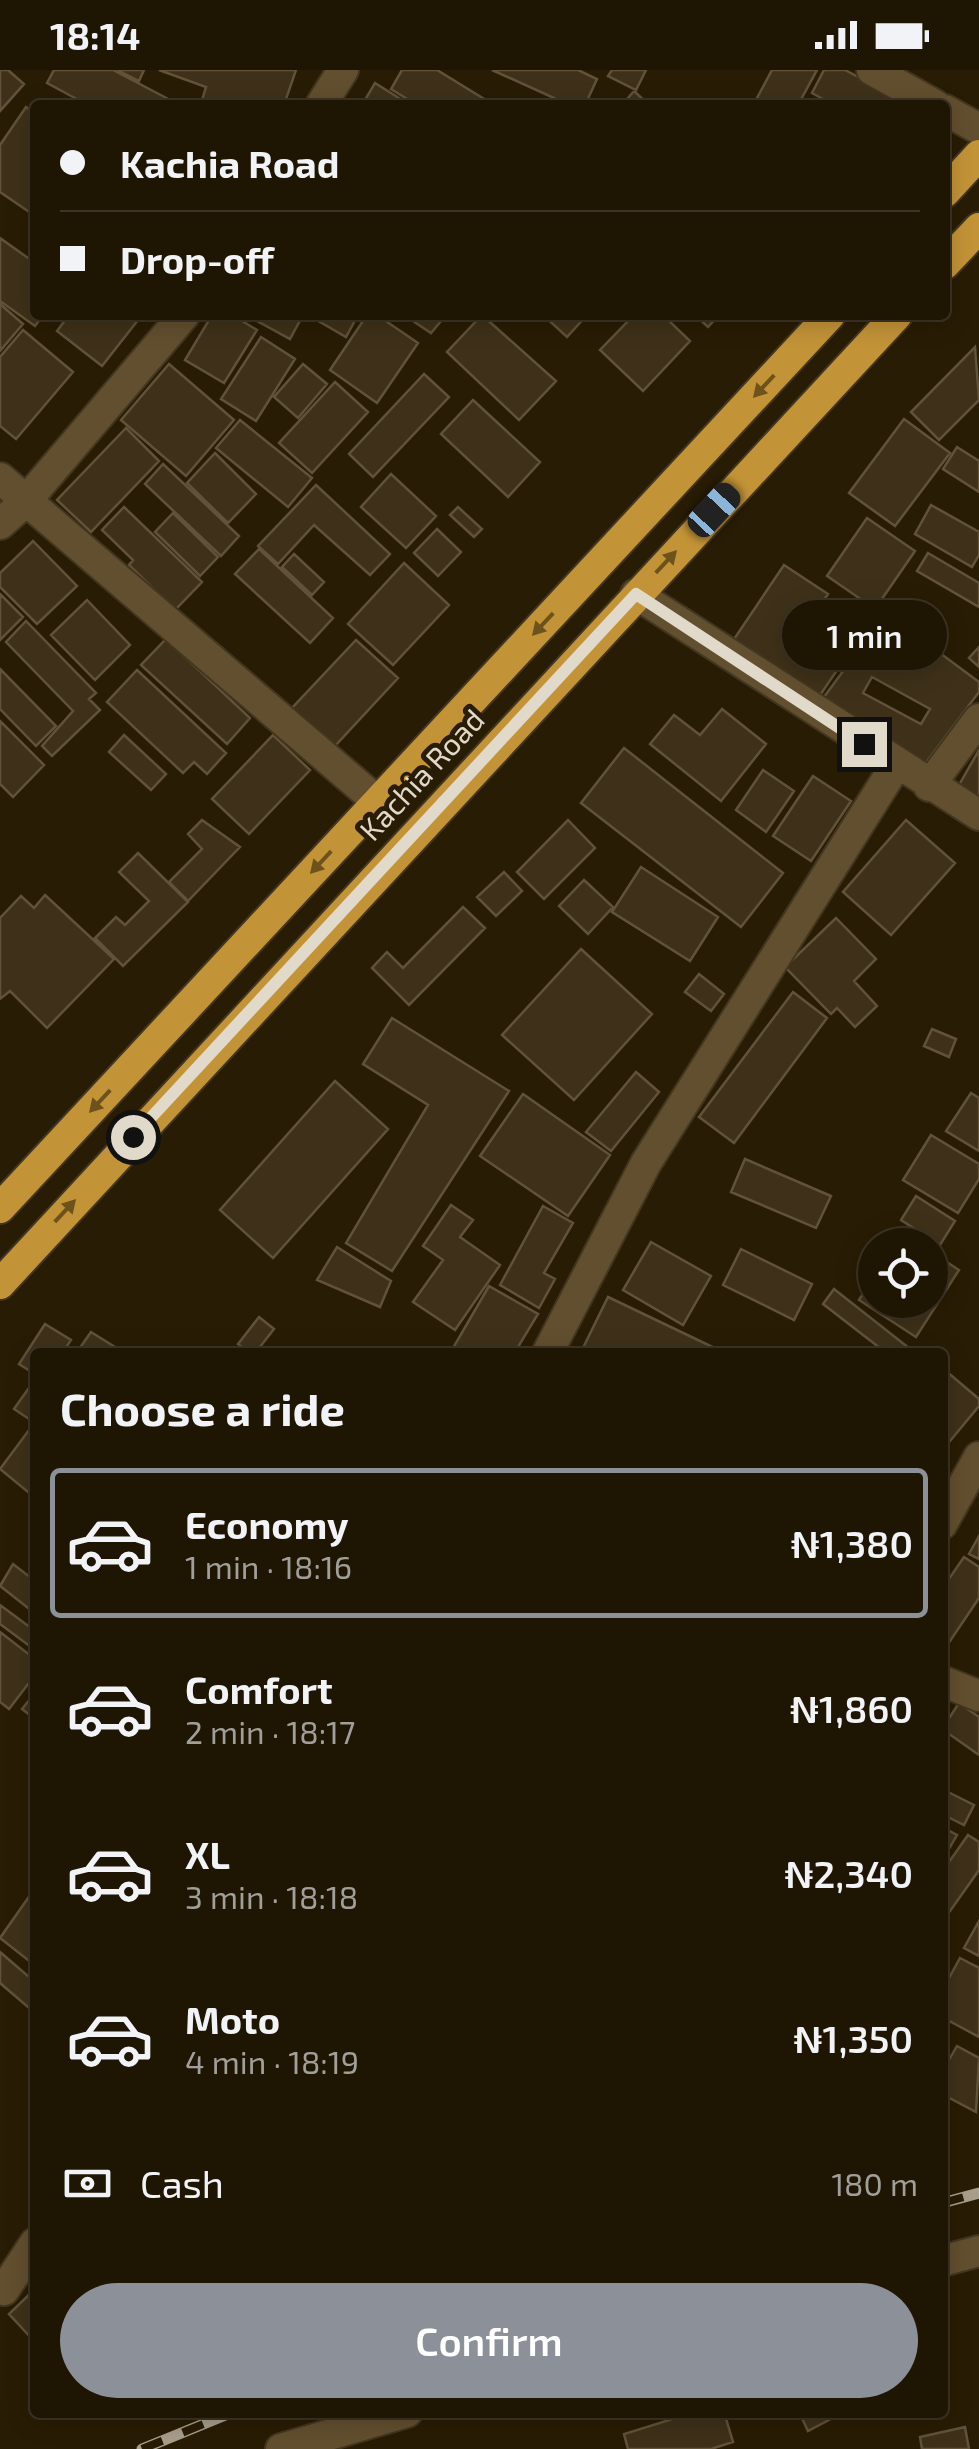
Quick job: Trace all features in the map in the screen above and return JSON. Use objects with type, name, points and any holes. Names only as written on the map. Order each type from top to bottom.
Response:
[{"type":"highway","points":[[950,187],[979,155]]},
{"type":"highway","points":[[950,259],[979,228]]},
{"type":"highway","name":"Kachia Road","points":[[0,1208],[825,320]]},
{"type":"highway","name":"Kachia Road","points":[[0,1284],[893,320]]},
{"type":"street","points":[[324,100],[343,70]]},
{"type":"street","points":[[872,70],[927,100]]},
{"type":"street","points":[[950,113],[979,129]]},
{"type":"street","points":[[0,524],[26,501],[180,320]]},
{"type":"street","points":[[0,478],[378,802]]},
{"type":"street","points":[[636,594],[979,815]]},
{"type":"street","points":[[929,786],[979,719]]},
{"type":"street","points":[[550,1348],[646,1163],[896,765]]},
{"type":"street","points":[[948,1513],[979,1457]]},
{"type":"street","points":[[948,1683],[979,1696]]},
{"type":"street","points":[[4,2290],[30,2250]]},
{"type":"street","points":[[948,2259],[979,2250]]},
{"type":"street","points":[[280,2449],[387,2418]]},
{"type":"building","points":[[0,70],[8,70],[24,84],[0,111]]},
{"type":"building","points":[[54,70],[113,70],[170,100],[79,100],[47,83]]},
{"type":"building","points":[[117,70],[144,70],[139,81]]},
{"type":"building","points":[[159,70],[296,70],[286,100],[202,100],[206,87]]},
{"type":"building","points":[[402,70],[437,70],[486,100],[409,100],[391,89]]},
{"type":"building","points":[[492,70],[578,70],[597,79],[587,100],[554,98]]},
{"type":"building","points":[[612,70],[646,70],[636,90],[608,76]]},
{"type":"building","points":[[772,70],[817,70],[801,100],[757,98]]},
{"type":"building","points":[[824,70],[845,70],[901,100],[825,100],[812,93]]},
{"type":"building","points":[[375,83],[402,100],[365,100]]},
{"type":"building","points":[[634,91],[644,100],[626,100]]},
{"type":"building","points":[[26,107],[30,110],[30,213],[0,192],[0,145]]},
{"type":"building","points":[[0,238],[30,259],[30,320],[39,320],[35,326],[0,301]]},
{"type":"building","points":[[0,304],[23,324],[0,351]]},
{"type":"building","points":[[65,320],[138,320],[102,366],[57,331]]},
{"type":"building","points":[[209,320],[240,320],[257,330],[224,383],[185,360]]},
{"type":"building","points":[[255,320],[300,320],[290,339]]},
{"type":"building","points":[[317,320],[355,320],[346,337]]},
{"type":"building","points":[[364,320],[384,320],[418,343],[377,403],[330,370]]},
{"type":"building","points":[[412,320],[442,320],[431,333]]},
{"type":"building","points":[[477,320],[488,320],[556,381],[519,420],[447,352]]},
{"type":"building","points":[[548,320],[582,320],[567,337]]},
{"type":"building","points":[[629,320],[668,320],[690,341],[643,391],[600,350]]},
{"type":"building","points":[[23,330],[73,372],[16,439],[0,426],[0,357]]},
{"type":"building","points":[[261,337],[295,359],[256,421],[221,399]]},
{"type":"building","points":[[975,347],[979,400],[939,440],[911,412]]},
{"type":"building","points":[[169,364],[234,420],[186,476],[121,420]]},
{"type":"building","points":[[303,364],[327,384],[298,418],[274,397]]},
{"type":"building","points":[[424,374],[449,397],[373,477],[349,454]]},
{"type":"building","points":[[335,382],[368,412],[312,473],[279,443]]},
{"type":"building","points":[[473,400],[540,462],[508,497],[441,434]]},
{"type":"building","points":[[904,419],[950,453],[895,526],[849,493]]},
{"type":"building","points":[[240,420],[312,478],[288,507],[216,448]]},
{"type":"building","points":[[126,428],[159,461],[91,532],[57,500]]},
{"type":"building","points":[[957,447],[979,461],[979,492],[943,469]]},
{"type":"building","points":[[215,453],[256,494],[228,523],[187,483]]},
{"type":"building","points":[[163,464],[239,536],[221,556],[145,484]]},
{"type":"building","points":[[391,474],[436,516],[406,548],[361,507]]},
{"type":"building","points":[[316,485],[390,554],[370,575],[314,525],[278,564],[258,546]]},
{"type":"building","points":[[931,505],[979,532],[979,555],[972,567],[915,534]]},
{"type":"building","points":[[124,507],[202,582],[175,610],[129,565],[133,560],[102,530]]},
{"type":"building","points":[[458,507],[482,529],[474,537],[450,515]]},
{"type":"building","points":[[173,513],[218,557],[200,576],[155,532]]},
{"type":"building","points":[[867,518],[915,551],[875,609],[827,576]]},
{"type":"building","points":[[437,529],[461,552],[438,576],[414,553]]},
{"type":"building","points":[[33,541],[77,586],[37,624],[0,587],[0,573]]},
{"type":"building","points":[[259,549],[333,618],[310,643],[235,574]]},
{"type":"building","points":[[928,553],[979,583],[979,607],[917,571]]},
{"type":"building","points":[[294,554],[324,582],[312,595],[282,567]]},
{"type":"building","points":[[404,563],[449,605],[393,665],[348,624]]},
{"type":"building","points":[[784,565],[828,594],[804,629],[846,657],[816,701],[728,648]]},
{"type":"building","points":[[0,594],[23,617],[0,640]]},
{"type":"building","points":[[87,600],[130,645],[95,680],[51,635]]},
{"type":"building","points":[[886,613],[979,682],[979,692],[922,768],[824,697]],"holes":[[[872,677],[930,709],[921,724],[863,693]]]},
{"type":"building","points":[[26,621],[96,693],[89,699],[100,710],[52,756],[42,746],[73,711],[6,642]]},
{"type":"building","points":[[166,639],[250,718],[227,744],[141,665]]},
{"type":"building","points":[[356,640],[398,678],[334,747],[292,708]]},
{"type":"building","points":[[979,647],[979,667],[969,658]]},
{"type":"building","points":[[0,669],[56,726],[36,746],[0,709]]},
{"type":"building","points":[[137,670],[226,753],[207,774],[194,762],[183,773],[107,702]]},
{"type":"building","points":[[722,709],[766,744],[721,801],[650,744],[674,715],[700,735]]},
{"type":"building","points":[[0,721],[44,765],[13,797],[0,784]]},
{"type":"building","points":[[124,735],[166,774],[151,790],[109,752]]},
{"type":"building","points":[[273,735],[310,770],[249,834],[212,799]]},
{"type":"building","points":[[624,748],[783,873],[741,927],[581,803]]},
{"type":"building","points":[[979,750],[979,797],[959,785]]},
{"type":"building","points":[[763,770],[794,791],[766,832],[736,810]]},
{"type":"building","points":[[813,776],[851,801],[811,861],[773,836]]},
{"type":"building","points":[[202,820],[240,847],[188,901],[169,882],[202,849],[188,834]]},
{"type":"building","points":[[568,820],[595,848],[544,899],[517,872]]},
{"type":"building","points":[[906,820],[955,863],[891,935],[843,892]]},
{"type":"building","points":[[138,853],[188,902],[123,966],[95,938],[116,917],[125,925],[149,901],[119,872]]},
{"type":"building","points":[[641,867],[718,917],[690,961],[612,912]]},
{"type":"building","points":[[504,872],[522,891],[496,916],[477,897]]},
{"type":"building","points":[[584,880],[613,907],[588,934],[559,906]]},
{"type":"building","points":[[45,895],[114,959],[47,1028],[10,991],[0,999],[0,918],[21,896],[34,908]]},
{"type":"building","points":[[463,907],[485,928],[409,1005],[372,968],[387,952],[403,968]]},
{"type":"building","points":[[836,918],[876,959],[854,981],[877,1006],[855,1027],[837,1008],[831,1014],[785,967]]},
{"type":"building","points":[[581,949],[652,1014],[574,1100],[502,1035]]},
{"type":"building","points":[[699,974],[724,994],[711,1011],[685,992]]},
{"type":"building","points":[[793,992],[827,1018],[734,1143],[699,1117]]},
{"type":"building","points":[[392,1018],[509,1091],[392,1271],[346,1243],[428,1105],[363,1064]]},
{"type":"building","points":[[932,1029],[956,1039],[949,1057],[924,1046]]},
{"type":"building","points":[[636,1072],[659,1092],[611,1151],[586,1132]]},
{"type":"building","points":[[335,1081],[388,1129],[273,1258],[220,1210]]},
{"type":"building","points":[[971,1093],[979,1098],[979,1151],[946,1131]]},
{"type":"building","points":[[523,1094],[610,1155],[568,1216],[480,1156]]},
{"type":"building","points":[[931,1135],[979,1164],[979,1179],[958,1213],[903,1180]]},
{"type":"building","points":[[745,1159],[831,1196],[816,1228],[731,1192]]},
{"type":"building","points":[[916,1196],[955,1221],[948,1232],[948,1228],[913,1228],[901,1220]]},
{"type":"building","points":[[451,1205],[473,1220],[460,1237],[500,1265],[455,1330],[413,1302],[443,1260],[423,1246]]},
{"type":"building","points":[[543,1206],[573,1223],[544,1273],[555,1279],[539,1308],[500,1285]]},
{"type":"building","points":[[651,1242],[711,1276],[683,1325],[623,1290]]},
{"type":"building","points":[[337,1247],[391,1281],[380,1307],[317,1280]]},
{"type":"building","points":[[741,1249],[812,1284],[794,1320],[723,1285]]},
{"type":"building","points":[[948,1263],[959,1270],[948,1287]]},
{"type":"building","points":[[489,1286],[538,1314],[517,1348],[453,1348]]},
{"type":"building","points":[[834,1289],[858,1308],[858,1318],[871,1318],[909,1348],[880,1348],[823,1304]]},
{"type":"building","points":[[608,1297],[715,1348],[583,1348]]},
{"type":"building","points":[[259,1317],[274,1329],[259,1348],[243,1348],[238,1344]]},
{"type":"building","points":[[887,1318],[928,1318],[916,1337]]},
{"type":"building","points":[[45,1324],[71,1340],[66,1348],[30,1348],[30,1371],[19,1364]]},
{"type":"building","points":[[91,1332],[117,1348],[80,1348]]},
{"type":"building","points":[[948,1373],[979,1399],[979,1406],[948,1443]]},
{"type":"building","points":[[30,1386],[30,1420],[14,1409]]},
{"type":"building","points":[[30,1429],[28,1492],[0,1469]]},
{"type":"building","points":[[979,1536],[979,1559],[969,1554]]},
{"type":"building","points":[[964,1557],[979,1567],[979,1598],[948,1644],[948,1580]]},
{"type":"building","points":[[13,1564],[30,1577],[30,1609],[0,1586]]},
{"type":"building","points":[[0,1605],[30,1627],[30,1646],[0,1624]]},
{"type":"building","points":[[0,1632],[30,1655],[30,1682],[9,1709],[0,1702]]},
{"type":"building","points":[[30,1699],[30,1715],[22,1709]]},
{"type":"building","points":[[959,1703],[979,1717],[979,1755],[948,1733],[948,1720]]},
{"type":"building","points":[[948,1792],[974,1805],[964,1825],[948,1817]]},
{"type":"building","points":[[948,1830],[957,1835],[948,1851]]},
{"type":"building","points":[[968,1835],[979,1842],[979,1870],[948,1914],[948,1863]]},
{"type":"building","points":[[30,1895],[30,1962],[0,1938]]},
{"type":"building","points":[[979,1921],[979,1956],[964,1948]]},
{"type":"building","points":[[0,1952],[30,1978],[30,2009],[0,1983]]},
{"type":"building","points":[[960,1958],[979,1968],[979,2037],[948,2020],[948,1980]]},
{"type":"building","points":[[957,2046],[979,2058],[976,2112],[948,2097],[948,2062]]},
{"type":"building","points":[[30,2294],[30,2337],[9,2314]]},
{"type":"building","points":[[676,2418],[726,2418],[733,2442],[711,2449],[628,2449],[624,2434]]},
{"type":"building","points":[[802,2418],[833,2418],[808,2431]]},
{"type":"building","points":[[965,2427],[969,2449],[922,2449],[920,2437]]},
{"type":"railway","points":[[948,2201],[979,2193]]},
{"type":"railway","points":[[142,2449],[218,2418]]},
{"type":"route","points":[[133,1137],[636,594],[864,744]]}]
